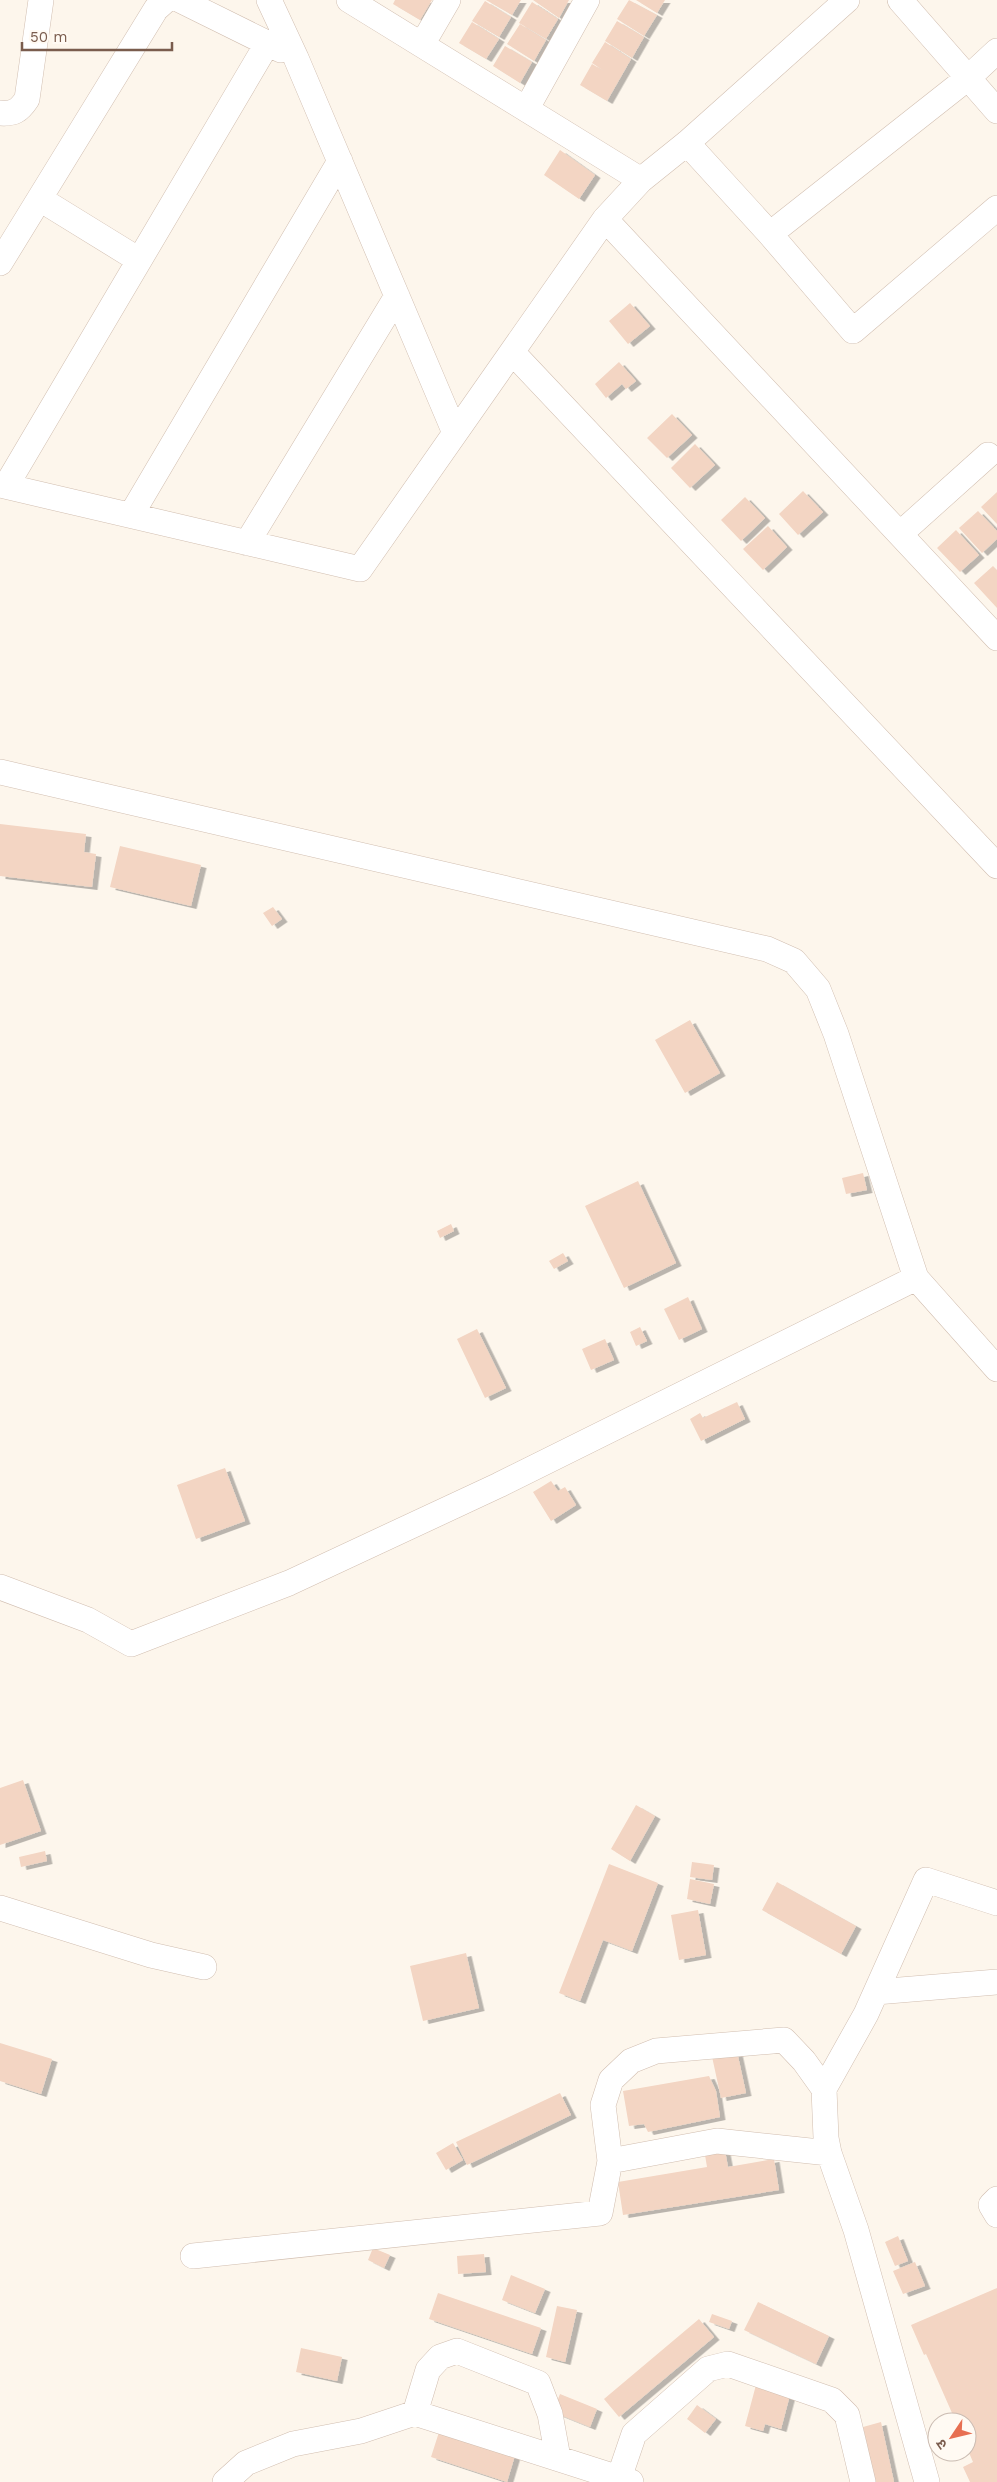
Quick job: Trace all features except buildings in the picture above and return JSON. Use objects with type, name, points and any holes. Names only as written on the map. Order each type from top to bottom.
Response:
[{"type":"street","points":[[0,113],[11,114],[20,109],[27,99],[41,0]]},
{"type":"street","points":[[0,263],[156,9],[166,0]]},
{"type":"street","points":[[180,0],[296,58]]},
{"type":"street","points":[[269,0],[296,58],[455,433]]},
{"type":"street","points":[[349,0],[642,180]]},
{"type":"street","points":[[423,44],[448,0]]},
{"type":"street","points":[[527,108],[587,0]]},
{"type":"street","points":[[266,44],[139,260],[3,485],[360,570],[605,219],[642,180],[688,143],[847,0]]},
{"type":"street","points":[[900,0],[969,77],[997,112]]},
{"type":"street","points":[[770,234],[969,77],[997,51]]},
{"type":"street","points":[[688,143],[770,234],[853,331],[997,208]]},
{"type":"street","points":[[131,515],[340,162]]},
{"type":"street","points":[[40,199],[139,260]]},
{"type":"street","points":[[605,219],[997,637]]},
{"type":"street","points":[[247,543],[397,296]]},
{"type":"street","points":[[512,352],[997,866]]},
{"type":"street","points":[[900,534],[988,455]]},
{"type":"street","points":[[0,772],[767,949],[794,961],[818,989],[836,1034],[916,1278],[997,1369]]},
{"type":"street","points":[[0,1586],[88,1620],[131,1644],[306,1575],[499,1485],[916,1278]]},
{"type":"street","points":[[927,2482],[856,2230],[829,2153],[826,2138],[824,2089],[854,2038],[926,1880],[997,1903]]},
{"type":"street","points":[[0,1908],[151,1955],[204,1967]]},
{"type":"street","points":[[876,1992],[997,1982]]},
{"type":"street","points":[[193,2256],[600,2213],[610,2161],[603,2105],[611,2080],[632,2061],[656,2051],[784,2040],[804,2061],[824,2089]]},
{"type":"street","points":[[610,2161],[717,2141],[829,2153]]},
{"type":"street","points":[[997,2199],[991,2205],[997,2215]]},
{"type":"street","points":[[414,2413],[428,2370],[440,2357],[457,2351],[538,2383],[550,2414],[558,2458]]},
{"type":"street","points":[[225,2482],[246,2463],[294,2444],[361,2431],[414,2413],[625,2480],[634,2434],[708,2369],[728,2364],[832,2400],[847,2415],[861,2465],[863,2482]]}]
